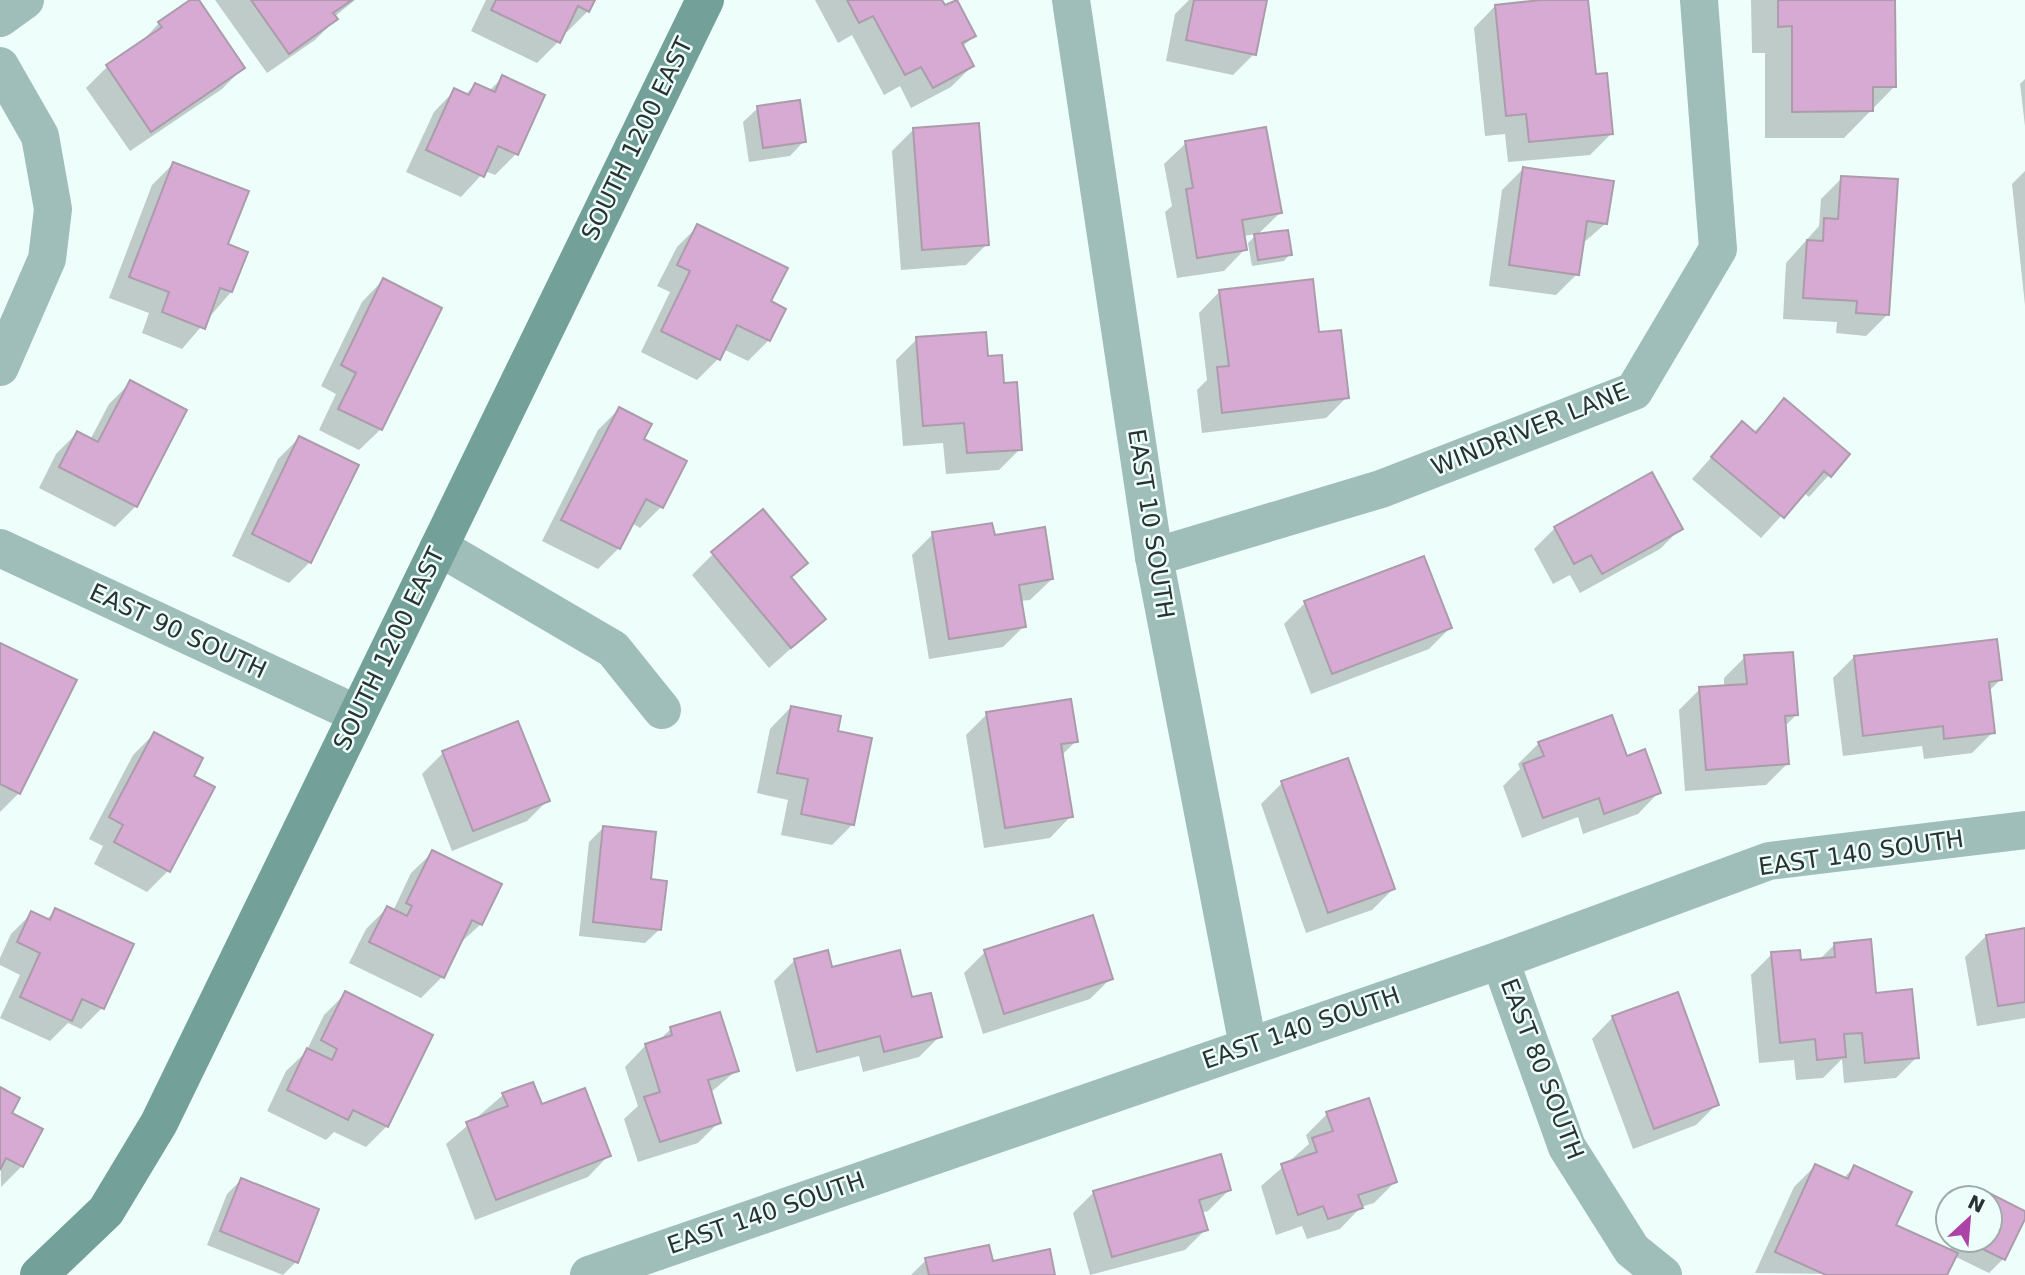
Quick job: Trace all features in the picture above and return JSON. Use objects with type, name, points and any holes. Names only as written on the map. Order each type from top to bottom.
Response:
[{"type":"street","points":[[0,18],[25,0]]},
{"type":"street","name":"SOUTH 1200 EAST","points":[[39,1275],[106,1211],[159,1123],[705,0]]},
{"type":"street","name":"EAST 10 SOUTH","points":[[1071,0],[1154,557],[1248,1046]]},
{"type":"street","name":"WINDRIVER LANE","points":[[1154,557],[1381,489],[1634,391],[1718,249],[1699,0]]},
{"type":"street","points":[[0,66],[40,136],[53,209],[47,259],[0,367]]},
{"type":"street","points":[[439,547],[613,649],[662,710]]},
{"type":"street","name":"EAST 90 SOUTH","points":[[0,548],[357,714]]},
{"type":"street","name":"EAST 140 SOUTH","points":[[589,1275],[1500,960],[1769,861],[2025,830]]},
{"type":"street","name":"EAST 80 SOUTH","points":[[1500,960],[1567,1147],[1632,1250],[1663,1275]]},
{"type":"building","points":[[190,0],[199,0],[245,68],[151,132],[106,65],[162,27],[158,22]]},
{"type":"building","points":[[251,0],[352,0],[333,13],[338,19],[289,54]]},
{"type":"building","points":[[496,0],[595,0],[589,12],[578,6],[560,43],[491,10]]},
{"type":"building","points":[[847,0],[942,0],[945,5],[957,0],[976,36],[962,43],[974,66],[933,88],[921,67],[905,75],[873,16],[859,23]]},
{"type":"building","points":[[1194,0],[1267,0],[1256,55],[1186,40]]},
{"type":"building","points":[[1541,0],[1588,0],[1596,74],[1607,73],[1613,134],[1529,142],[1526,114],[1506,116],[1495,5]]},
{"type":"building","points":[[1778,0],[1895,0],[1896,87],[1873,87],[1873,111],[1792,112],[1792,26],[1778,27]]},
{"type":"building","points":[[502,75],[545,95],[518,155],[498,146],[484,177],[426,150],[454,88],[469,95],[475,83],[495,92]]},
{"type":"building","points":[[800,100],[806,142],[763,148],[757,106]]},
{"type":"building","points":[[979,123],[989,245],[922,250],[913,128]]},
{"type":"building","points":[[1266,127],[1282,213],[1242,220],[1247,250],[1197,258],[1186,189],[1193,188],[1185,141]]},
{"type":"building","points":[[173,162],[249,191],[228,244],[248,252],[232,292],[220,288],[205,329],[162,312],[169,292],[129,277]]},
{"type":"building","points":[[1523,167],[1614,181],[1607,224],[1587,221],[1579,275],[1509,265]]},
{"type":"building","points":[[1841,176],[1898,179],[1889,315],[1856,313],[1857,301],[1803,298],[1807,240],[1823,241],[1824,218],[1838,219]]},
{"type":"building","points":[[697,224],[788,268],[771,301],[786,309],[770,341],[737,325],[720,360],[661,331],[690,271],[677,265]]},
{"type":"building","points":[[1288,230],[1292,255],[1258,260],[1254,234]]},
{"type":"building","points":[[383,278],[442,308],[382,430],[338,409],[356,373],[341,365]]},
{"type":"building","points":[[1313,279],[1319,332],[1341,330],[1349,398],[1222,413],[1217,367],[1229,366],[1219,290]]},
{"type":"building","points":[[986,332],[988,356],[1002,355],[1004,383],[1017,382],[1022,450],[967,453],[964,423],[923,426],[916,337]]},
{"type":"building","points":[[130,380],[187,410],[137,507],[59,467],[77,431],[98,442]]},
{"type":"building","points":[[1784,398],[1850,454],[1831,477],[1824,471],[1784,518],[1711,457],[1742,421],[1756,433]]},
{"type":"building","points":[[619,407],[652,424],[644,439],[687,461],[663,508],[646,499],[620,549],[561,520]]},
{"type":"building","points":[[299,436],[359,465],[311,563],[252,534]]},
{"type":"building","points":[[1652,472],[1683,529],[1602,574],[1591,555],[1574,564],[1554,527]]},
{"type":"building","points":[[763,509],[808,563],[791,577],[826,619],[791,648],[711,552]]},
{"type":"building","points":[[992,523],[995,535],[1045,527],[1053,579],[1019,585],[1026,627],[949,639],[932,532]]},
{"type":"building","points":[[1424,556],[1452,628],[1332,674],[1304,601]]},
{"type":"building","points":[[1997,639],[2002,680],[1989,682],[1995,733],[1944,739],[1943,726],[1863,736],[1854,656]]},
{"type":"building","points":[[0,643],[77,680],[20,794],[0,784]]},
{"type":"building","points":[[1793,652],[1798,715],[1785,716],[1789,764],[1706,770],[1699,687],[1747,684],[1744,655]]},
{"type":"building","points":[[1071,699],[1078,742],[1061,744],[1073,817],[1005,828],[986,712]]},
{"type":"building","points":[[791,706],[841,716],[838,731],[872,738],[854,825],[801,814],[808,779],[777,773]]},
{"type":"building","points":[[1612,715],[1627,756],[1645,749],[1661,793],[1604,814],[1599,798],[1543,818],[1523,764],[1544,756],[1538,742]]},
{"type":"building","points":[[518,721],[550,801],[473,831],[442,751]]},
{"type":"building","points":[[154,732],[203,758],[194,776],[215,787],[170,872],[114,842],[123,825],[109,817]]},
{"type":"building","points":[[1348,758],[1395,889],[1328,913],[1281,781]]},
{"type":"building","points":[[603,826],[656,832],[651,879],[667,881],[661,930],[593,922]]},
{"type":"building","points":[[432,850],[502,884],[482,925],[472,920],[444,978],[369,942],[387,906],[407,916],[412,906],[406,903]]},
{"type":"building","points":[[55,908],[134,944],[104,1009],[82,999],[72,1021],[20,997],[40,953],[17,942],[31,911],[50,920]]},
{"type":"building","points":[[1093,915],[1113,979],[1004,1014],[984,950]]},
{"type":"building","points":[[2025,928],[2025,1002],[1998,1006],[1986,935]]},
{"type":"building","points":[[1871,939],[1876,993],[1912,989],[1919,1058],[1865,1063],[1862,1033],[1844,1034],[1846,1057],[1817,1060],[1815,1039],[1780,1043],[1771,952],[1800,950],[1801,960],[1835,957],[1834,943]]},
{"type":"building","points":[[828,950],[832,967],[900,950],[912,997],[931,993],[942,1037],[884,1052],[880,1036],[817,1052],[794,959]]},
{"type":"building","points":[[345,991],[433,1035],[388,1127],[353,1110],[348,1120],[287,1090],[307,1048],[332,1060],[337,1049],[321,1040]]},
{"type":"building","points":[[1678,992],[1719,1105],[1654,1129],[1612,1016]]},
{"type":"building","points":[[720,1012],[739,1071],[708,1080],[721,1123],[660,1142],[644,1097],[660,1092],[645,1044],[672,1035],[670,1027]]},
{"type":"building","points":[[533,1082],[542,1104],[585,1088],[611,1156],[496,1200],[466,1122],[508,1106],[502,1093]]},
{"type":"building","points":[[0,1087],[20,1098],[12,1113],[43,1129],[23,1167],[6,1158],[0,1170]]},
{"type":"building","points":[[1369,1098],[1397,1182],[1358,1195],[1363,1208],[1328,1219],[1323,1206],[1298,1215],[1281,1164],[1317,1152],[1312,1138],[1333,1131],[1326,1112]]},
{"type":"building","points":[[1221,1154],[1231,1190],[1199,1200],[1208,1230],[1112,1257],[1093,1191]]},
{"type":"building","points":[[1815,1164],[1848,1179],[1854,1165],[1912,1192],[1896,1225],[1934,1242],[1934,1254],[1958,1254],[1947,1275],[1826,1275],[1775,1252]]},
{"type":"building","points":[[241,1178],[319,1209],[298,1263],[220,1231]]},
{"type":"building","points":[[2004,1200],[2025,1211],[2025,1219],[2005,1260],[1993,1254],[2004,1254]]},
{"type":"building","points":[[989,1245],[993,1261],[1050,1249],[1055,1275],[929,1275],[925,1258]]}]
